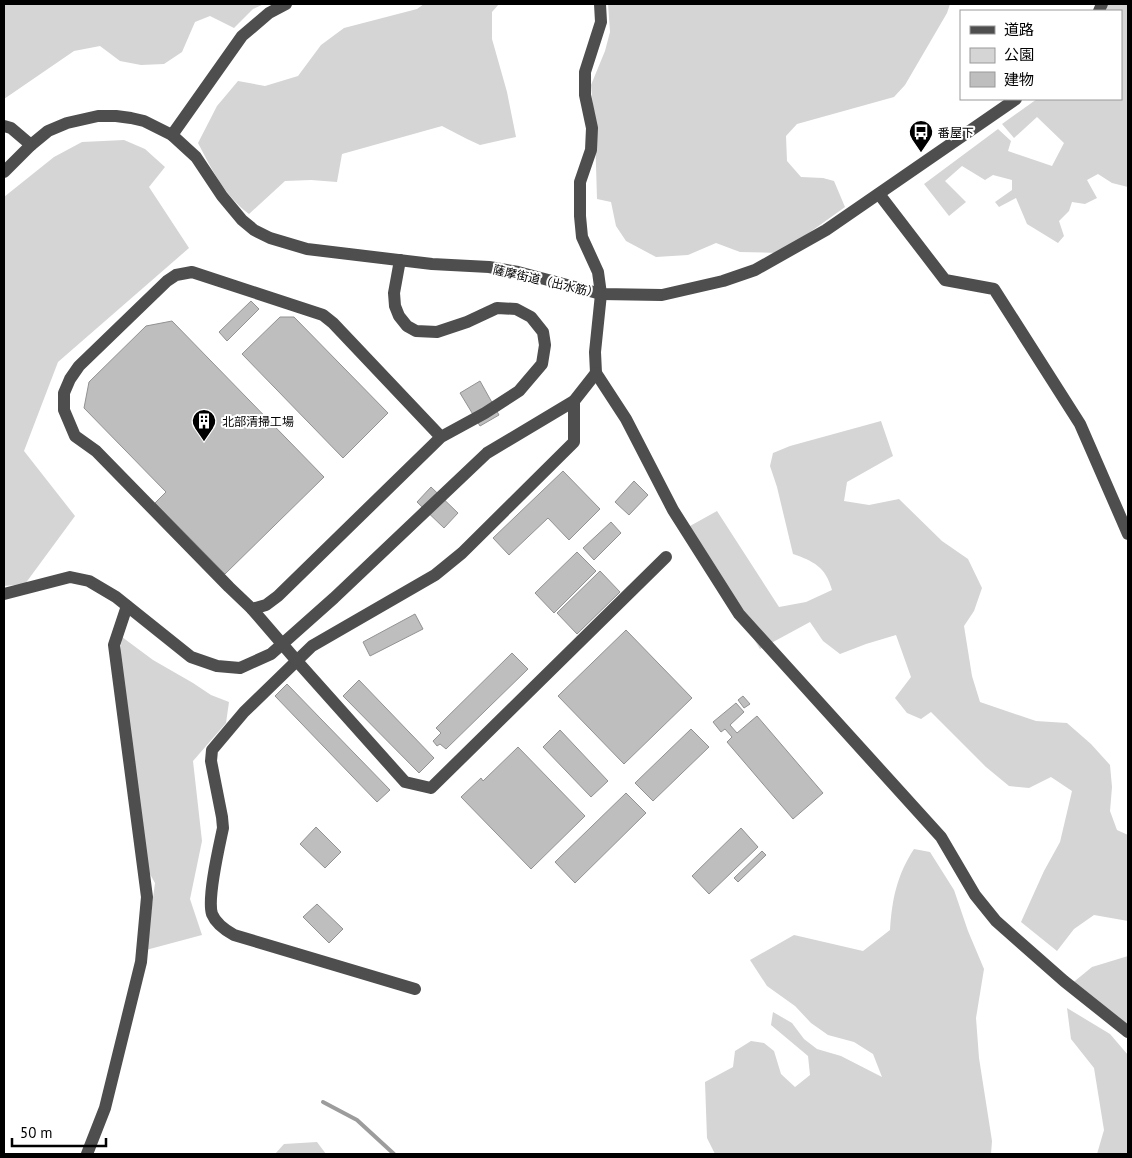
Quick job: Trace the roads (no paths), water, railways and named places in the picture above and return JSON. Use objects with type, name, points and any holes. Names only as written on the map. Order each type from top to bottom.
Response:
[{"type":"street","points":[[172,135],[242,36],[270,13],[286,4]]},
{"type":"street","points":[[600,4],[601,22],[585,72],[585,95],[592,128],[591,150],[580,182],[582,237],[598,272],[601,294],[596,344],[596,373],[626,419],[674,510],[739,614],[941,838],[976,896],[996,921],[1064,981],[1128,1032]]},
{"type":"street","name":"薩摩街道（出水筋）","points":[[4,172],[31,144],[48,131],[67,123],[98,116],[116,116],[137,120],[172,135],[196,157],[242,220],[254,230],[270,238],[307,249],[518,272],[601,294],[662,295],[740,276],[805,243],[1015,100]]},
{"type":"street","points":[[4,126],[11,128],[31,144]]},
{"type":"street","points":[[879,194],[945,280],[994,289],[1080,424],[1128,534]]},
{"type":"street","points":[[252,609],[266,605],[278,596],[440,437],[485,413],[519,391],[542,364],[545,345],[542,332],[531,317],[524,312],[508,308],[497,308],[437,332],[416,331],[407,326],[395,306],[394,293],[400,260]]},
{"type":"street","points":[[440,437],[333,323],[323,315],[192,272],[176,275],[167,281],[79,366],[70,379],[64,393],[64,410],[75,436],[96,451],[252,609],[404,782],[431,788],[666,557]]},
{"type":"street","points":[[4,594],[70,577],[90,581],[127,606],[191,657],[217,666],[240,668],[271,654],[487,453],[574,401],[596,373]]},
{"type":"street","points":[[415,990],[234,935],[216,922],[210,904],[223,828],[211,761],[212,750],[244,712],[312,646],[436,574],[462,553],[574,442],[574,401]]},
{"type":"street","points":[[87,1154],[104,1108],[141,962],[148,897],[116,676],[114,645],[127,606]]},
{"type":"waterway","points":[[323,1102],[357,1120],[394,1154]]},
{"type":"place","name":"番屋下","points":[[921,153]]},
{"type":"place","name":"北部清掃工場","points":[[204,442]]}]
